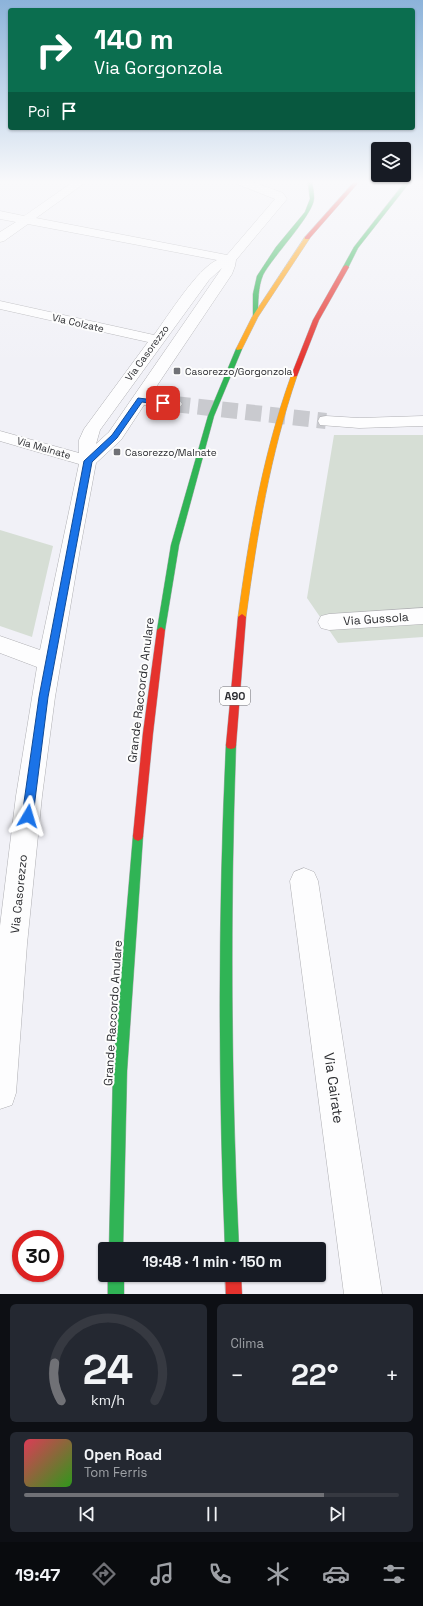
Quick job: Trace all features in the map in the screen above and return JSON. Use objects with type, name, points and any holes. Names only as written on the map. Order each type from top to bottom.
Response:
[{"type":"highway","points":[[255,317],[256,294],[260,276],[283,242]]},
{"type":"highway","name":"Grande Raccordo Anulare","points":[[116,1242],[120,1071],[142,778],[160,637],[175,545],[211,416],[231,366],[255,317],[305,242]]},
{"type":"highway","name":"A90","points":[[232,1242],[228,1184],[225,1056],[227,859],[240,633],[251,548],[275,436],[290,383],[322,310],[347,264],[361,242]]},
{"type":"highway","points":[[116,1282],[116,1294]]},
{"type":"highway","points":[[233,1282],[234,1294]]},
{"type":"street","points":[[145,242],[230,259]]},
{"type":"street","name":"Via Casorezzo","points":[[0,1093],[3,1011],[28,809],[49,662],[88,461],[87,442],[89,433],[204,277],[215,266],[230,259],[244,242]]},
{"type":"street","name":"Via Casorezzo","points":[[88,461],[115,436],[228,270],[230,259]]},
{"type":"street","name":"Via Colzate","points":[[0,305],[157,340]]},
{"type":"street","points":[[140,400],[174,404]]},
{"type":"street","points":[[326,421],[359,423],[417,421],[423,406]]},
{"type":"street","name":"Via Malnate","points":[[0,436],[88,461]]},
{"type":"street","name":"Via Gussola","points":[[329,622],[423,616]]},
{"type":"street","points":[[0,644],[49,662]]},
{"type":"street","name":"Via Cairate","points":[[304,881],[363,1294]]},
{"type":"shaded area","points":[[334,435],[423,435],[423,637],[338,643],[307,598]]},
{"type":"shaded area","points":[[0,530],[53,546],[32,637],[0,626]]},
{"type":"tunnel","points":[[174,404],[326,421]]},
{"type":"traffic: fast","points":[[255,315],[256,294],[260,276],[283,242]]},
{"type":"traffic: fast","points":[[346,267],[360,242]]},
{"type":"traffic: fast","points":[[161,630],[175,545],[211,416],[239,349]]},
{"type":"traffic: fast","points":[[231,745],[228,808],[226,1060],[232,1242]]},
{"type":"traffic: fast","points":[[116,1242],[120,1071],[138,836]]},
{"type":"traffic: fast","points":[[116,1282],[116,1294]]},
{"type":"traffic: slow","points":[[239,349],[255,317],[304,242]]},
{"type":"traffic: slow","points":[[242,617],[255,525],[267,465],[294,376]]},
{"type":"traffic: jam","points":[[294,376],[316,320],[346,267]]},
{"type":"traffic: jam","points":[[231,745],[242,617]]},
{"type":"traffic: jam","points":[[138,836],[142,784],[161,630]]},
{"type":"traffic: jam","points":[[233,1282],[234,1294]]},
{"type":"place","name":"Casorezzo/Gorgonzola","points":[[177,371]]},
{"type":"place","name":"Casorezzo/Malnate","points":[[117,452]]},
{"type":"route","points":[[28,816],[43,697],[88,461],[103,449],[115,436],[140,400],[163,403]]}]
